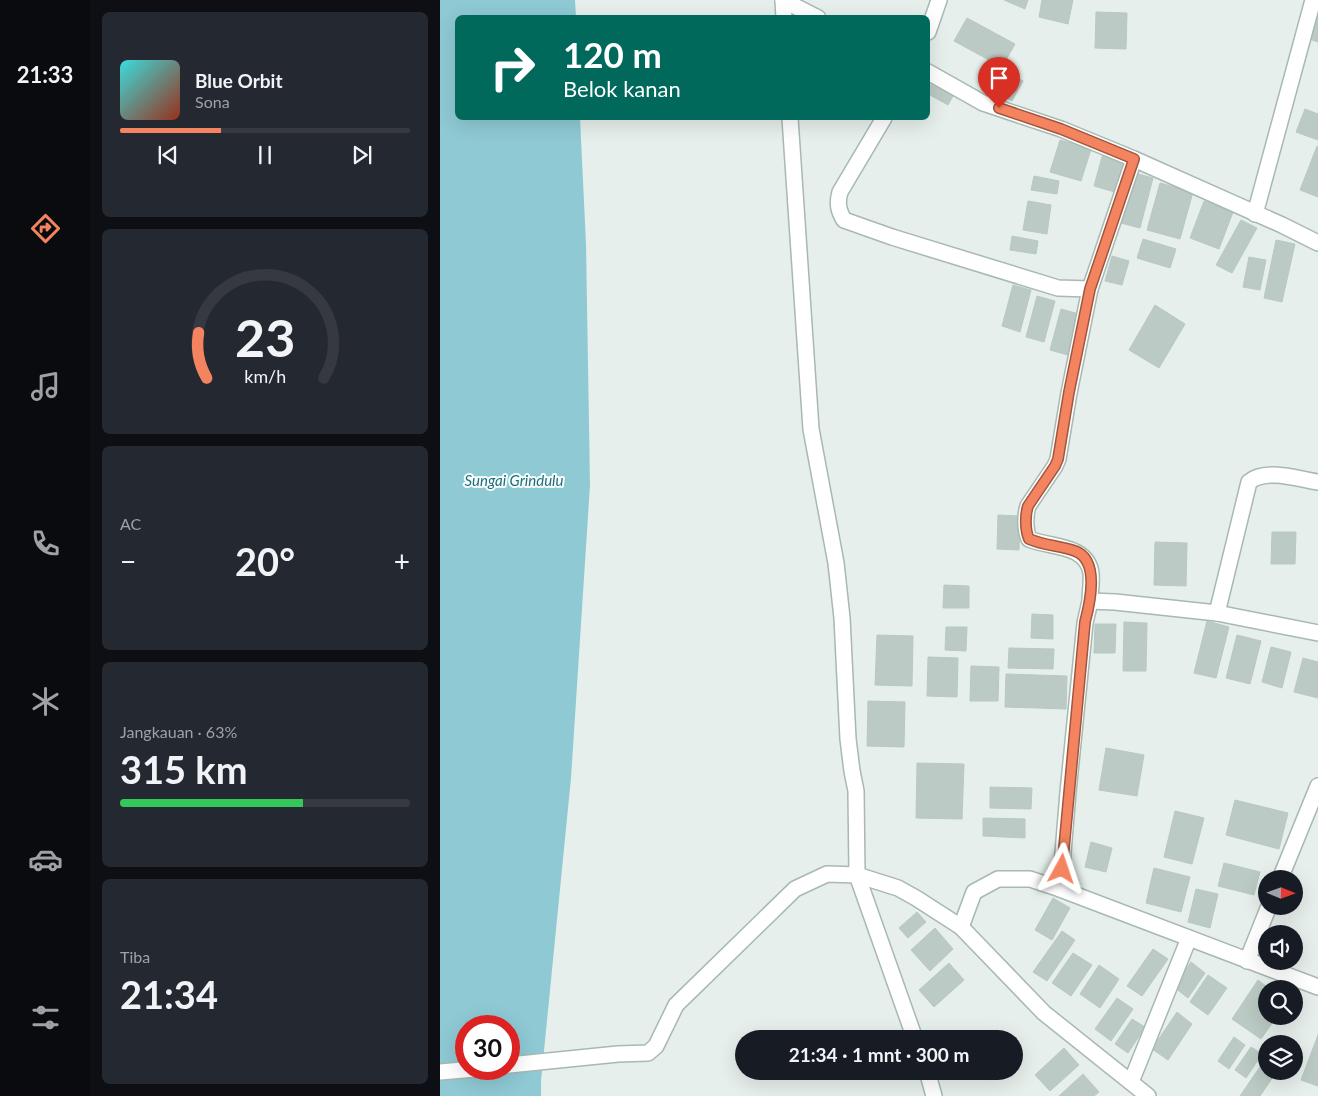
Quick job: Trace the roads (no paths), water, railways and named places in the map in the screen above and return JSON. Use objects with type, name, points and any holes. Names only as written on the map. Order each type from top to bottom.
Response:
[{"type":"street","points":[[783,0],[784,15]]},
{"type":"street","points":[[783,0],[812,15]]},
{"type":"street","points":[[930,27],[940,0]]},
{"type":"street","points":[[1255,214],[1313,0]]},
{"type":"street","points":[[930,73],[983,103],[1061,129],[1134,159],[1318,243]]},
{"type":"street","points":[[790,120],[811,429],[836,563],[842,618],[848,739],[856,791],[857,875],[912,1030]]},
{"type":"street","points":[[883,120],[840,192],[838,208],[844,220],[892,237],[1058,288],[1090,289]]},
{"type":"street","points":[[1060,889],[1085,622],[1090,601],[1091,573],[1084,556],[1076,551],[1029,539],[1026,514],[1028,506],[1058,459],[1069,392],[1090,289],[1134,159]]},
{"type":"street","points":[[1217,612],[1249,482],[1257,477],[1266,475],[1318,482]]},
{"type":"street","points":[[1090,601],[1217,612],[1318,634]]},
{"type":"street","points":[[1284,870],[1318,786]]},
{"type":"street","points":[[520,1064],[618,1054],[648,1053],[656,1046],[676,1006],[795,889],[827,874],[857,875],[898,888],[961,927],[1044,1013],[1148,1096]]},
{"type":"street","points":[[961,927],[974,892],[998,879],[1030,879],[1318,987]]},
{"type":"street","points":[[1247,960],[1265,915]]},
{"type":"street","points":[[1131,1082],[1189,938]]},
{"type":"street","points":[[440,1072],[455,1071]]},
{"type":"street","points":[[930,1080],[934,1096]]},
{"type":"water","name":"Sungai Grindulu","points":[[440,0],[575,0],[576,15],[455,15],[455,120],[580,120],[586,244],[590,485],[571,778],[541,1096],[440,1096]]}]
